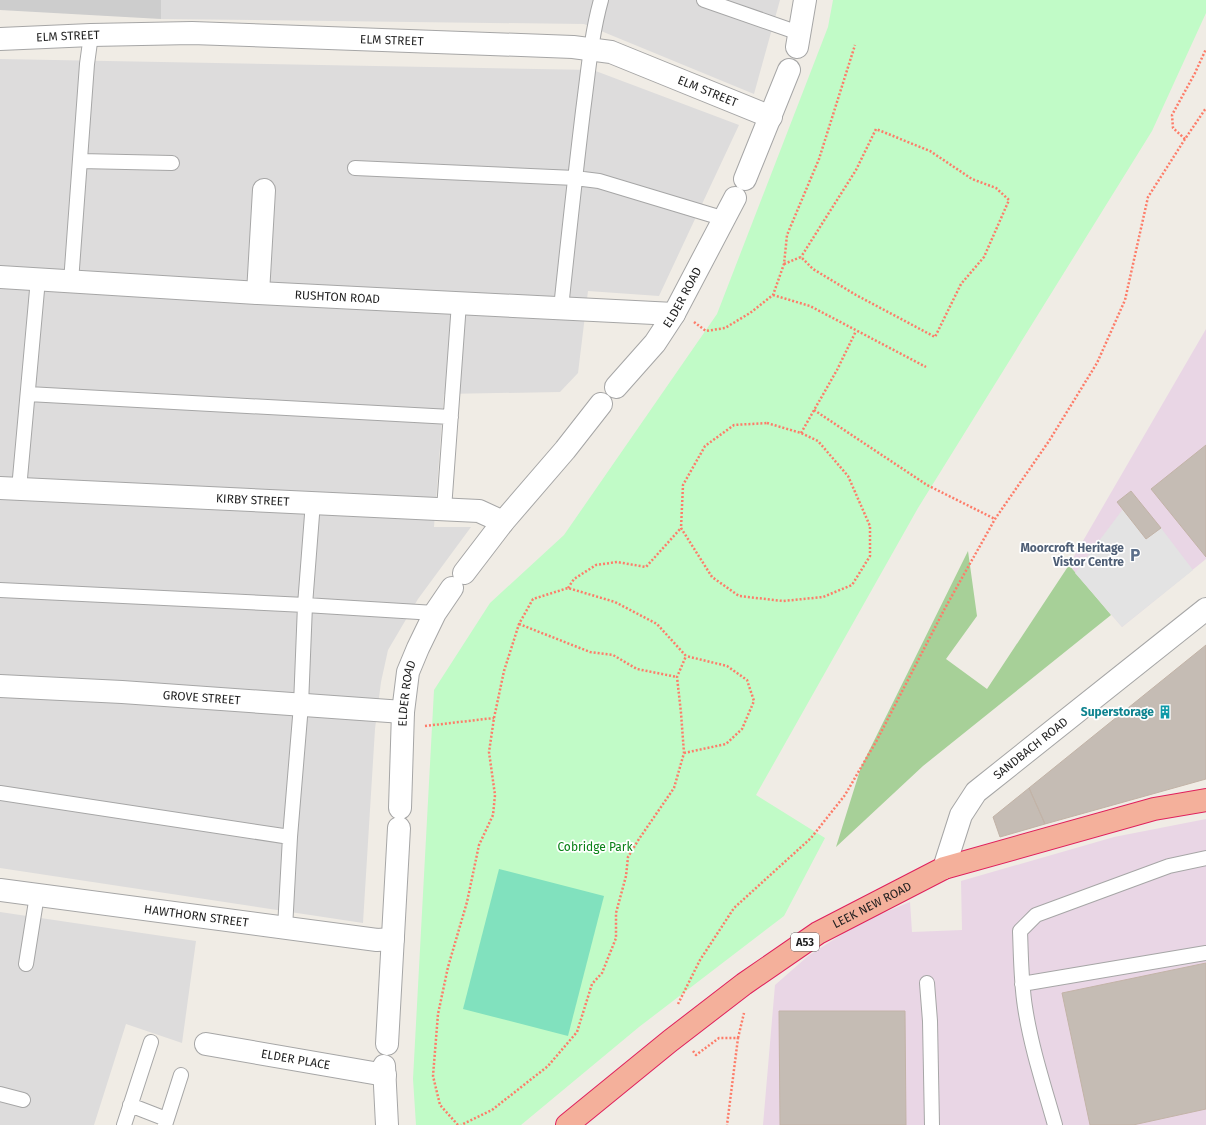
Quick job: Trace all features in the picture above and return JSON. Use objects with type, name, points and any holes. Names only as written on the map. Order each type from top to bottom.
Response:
[{"type":"highway","name":"LEEK NEW ROAD","points":[[567,1125],[670,1041],[750,979],[818,933],[944,868],[1154,808],[1206,800]]},
{"type":"street","points":[[798,40],[805,0]]},
{"type":"street","name":"ELM STREET","points":[[0,39],[91,35],[192,34],[573,47],[611,52],[771,116]]},
{"type":"street","points":[[745,179],[789,70]]},
{"type":"street","points":[[258,293],[264,190]]},
{"type":"street","name":"ELDER ROAD","points":[[616,387],[655,344],[677,310],[725,220],[735,198]]},
{"type":"street","name":"RUSHTON ROAD","points":[[0,277],[258,293],[561,308],[677,310]]},
{"type":"street","name":"ELDER ROAD","points":[[387,1044],[400,818],[403,720],[408,672],[435,613],[458,580],[503,522],[565,450],[601,404]]},
{"type":"street","name":"KIRBY STREET","points":[[10,488],[479,511],[503,522]]},
{"type":"street","name":"SANDBACH ROAD","points":[[944,868],[961,815],[976,792],[1206,609]]},
{"type":"street","name":"GROVE STREET","points":[[0,686],[122,692],[301,705],[403,720]]},
{"type":"street","name":"HAWTHORN STREET","points":[[0,890],[377,940],[393,939]]},
{"type":"street","name":"ELDER PLACE","points":[[206,1044],[385,1071],[387,1125]]},
{"type":"lane","points":[[561,308],[591,49],[595,21],[601,0]]},
{"type":"lane","points":[[704,0],[798,40]]},
{"type":"lane","points":[[71,282],[87,64],[91,35]]},
{"type":"lane","points":[[80,161],[172,163]]},
{"type":"lane","points":[[355,168],[575,178],[599,181],[725,220]]},
{"type":"lane","points":[[10,488],[28,394],[38,279]]},
{"type":"lane","points":[[444,509],[459,303]]},
{"type":"lane","points":[[28,394],[451,416]]},
{"type":"lane","points":[[285,928],[290,837],[301,705],[305,605],[313,502]]},
{"type":"lane","points":[[0,590],[435,613]]},
{"type":"lane","points":[[0,793],[290,837]]},
{"type":"lane","points":[[1055,1125],[1029,1030],[1022,984],[1020,931],[1036,915],[1169,866],[1206,858]]},
{"type":"lane","points":[[26,964],[37,895]]},
{"type":"lane","points":[[1022,984],[1206,953]]},
{"type":"lane","points":[[927,983],[930,1021],[932,1125]]},
{"type":"lane","points":[[124,1125],[151,1042]]},
{"type":"lane","points":[[130,1105],[165,1122],[180,1075]]},
{"type":"lane","points":[[0,1094],[24,1100]]},
{"type":"path","points":[[677,310],[706,331],[725,328],[750,313],[773,295],[784,264],[787,235],[819,159],[855,45]]},
{"type":"path","points":[[1185,139],[1173,128],[1172,115],[1206,50]]},
{"type":"path","points":[[676,1008],[700,960],[734,908],[811,838],[845,796],[877,740],[944,610],[995,519],[1049,441],[1097,363],[1125,300],[1148,197],[1206,108]]},
{"type":"path","points":[[784,264],[801,257],[856,170],[876,129],[930,151],[972,179],[996,188],[1008,200],[984,257],[961,284],[935,337],[813,269],[801,257]]},
{"type":"path","points":[[773,295],[810,306],[926,367]]},
{"type":"path","points":[[801,433],[837,370],[856,331]]},
{"type":"path","points":[[814,410],[927,485],[995,519]]},
{"type":"path","points":[[767,423],[801,433],[818,442],[848,476],[870,526],[870,556],[852,585],[823,597],[783,601],[739,596],[712,577],[681,528],[683,485],[705,446],[734,425],[767,423]]},
{"type":"path","points":[[568,588],[574,579],[596,565],[618,562],[646,567],[681,528]]},
{"type":"path","points":[[684,753],[726,744],[742,729],[754,701],[747,680],[727,666],[686,656],[657,624],[615,602],[568,588],[533,599],[519,624],[504,671],[494,718],[489,752],[495,795],[493,815],[478,845],[467,902],[448,967],[438,1014],[433,1076],[440,1106],[459,1125],[492,1110],[548,1066],[577,1032],[592,984],[602,973],[616,938],[616,914],[626,876],[628,857],[674,788],[684,753],[682,713],[677,677],[686,656]]},
{"type":"path","points":[[519,624],[590,652],[613,655],[637,669],[677,677]]},
{"type":"path","points":[[403,720],[494,718]]},
{"type":"path","points":[[696,1055],[719,1038],[738,1038],[727,1125]]},
{"type":"shaded area","points":[[0,0],[161,0],[161,19],[0,10]]},
{"type":"shaded area","points":[[161,0],[780,0],[754,94],[584,24],[161,19]]},
{"type":"shaded area","points":[[0,59],[593,70],[739,125],[659,296],[588,291],[578,373],[560,392],[444,394],[434,527],[471,527],[418,599],[388,650],[381,682],[375,729],[363,923],[0,868]]},
{"type":"shaded area","points":[[1206,329],[1206,559],[1122,627],[1069,565]]},
{"type":"shaded area","name":"Moorcroft Heritage Vistor Centre","points":[[1123,509],[1146,539],[1161,528],[1193,570],[1122,627],[1075,573]]},
{"type":"shaded area","points":[[1206,819],[1206,1125],[763,1125],[775,985],[808,956],[861,922],[910,902],[912,932],[962,930],[961,881],[1114,837]]},
{"type":"shaded area","points":[[0,912],[196,941],[182,1043],[126,1024],[94,1125],[0,1125]]},
{"type":"green space","name":"Cobridge Park","points":[[833,0],[1206,0],[1206,13],[1152,131],[918,508],[756,795],[825,838],[784,916],[639,1027],[521,1125],[416,1125],[413,1079],[434,690],[490,603],[564,535],[717,314],[828,27]]},
{"type":"green space","points":[[968,551],[977,616],[946,659],[987,689],[1069,565],[1111,615],[923,766],[836,847],[861,767]]},
{"type":"green space","points":[[499,869],[604,896],[568,1036],[463,1009]]},
{"type":"building","points":[[1206,445],[1206,557],[1151,489]]},
{"type":"building","points":[[1131,491],[1161,528],[1146,539],[1117,502]]},
{"type":"building","name":"Superstorage","points":[[1206,645],[1206,779],[1045,824],[1029,788]]},
{"type":"building","points":[[1029,788],[1045,824],[1000,837],[993,817]]},
{"type":"building","points":[[1206,963],[1206,1109],[1133,1125],[1090,1125],[1062,993]]},
{"type":"building","points":[[779,1011],[905,1011],[906,1125],[780,1125]]},
{"type":"place","name":"Moorcroft Heritage Vistor Centre","points":[[1135,555]]},
{"type":"place","name":"Superstorage","points":[[1165,712]]}]
